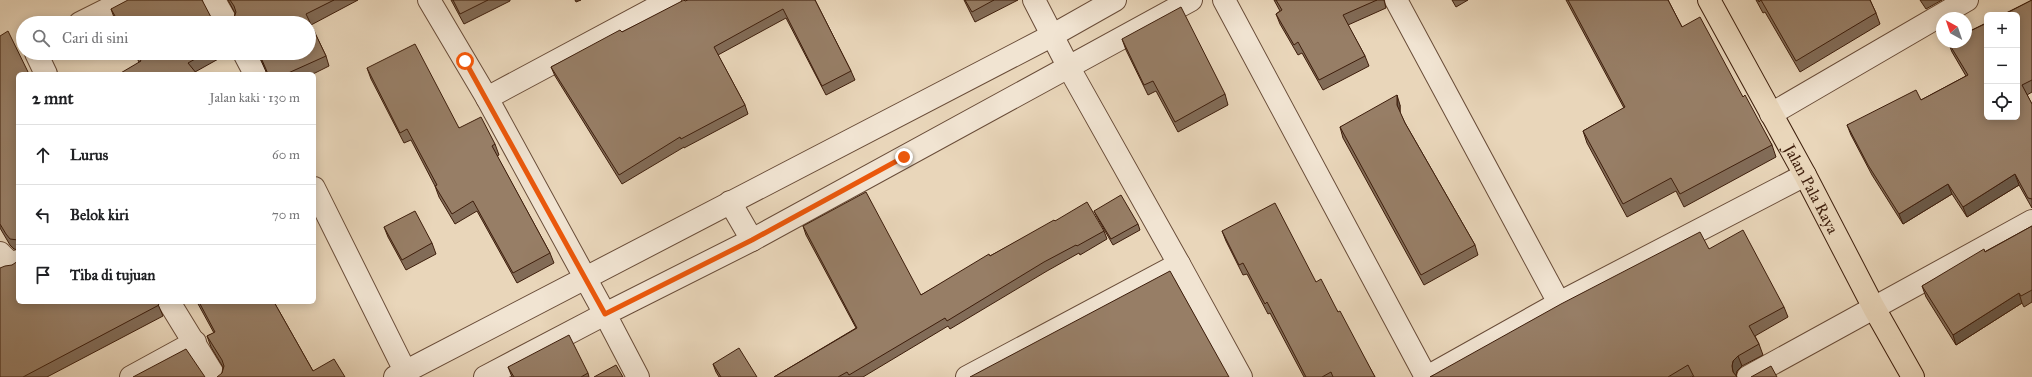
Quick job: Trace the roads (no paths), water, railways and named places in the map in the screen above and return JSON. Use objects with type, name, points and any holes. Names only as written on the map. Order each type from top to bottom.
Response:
[{"type":"main road","name":"Jalan Pala Raya","points":[[1709,0],[1806,175],[1874,308],[1913,377]]},
{"type":"street","points":[[94,16],[126,0]]},
{"type":"street","points":[[214,0],[223,16]]},
{"type":"street","points":[[429,0],[487,98],[638,377]]},
{"type":"street","points":[[487,98],[670,0]]},
{"type":"street","points":[[1034,0],[1069,68],[1180,264],[1239,377]]},
{"type":"street","points":[[316,192],[403,375],[584,278],[1053,35],[1115,0]]},
{"type":"street","points":[[485,377],[605,314],[752,240],[1191,0]]},
{"type":"street","points":[[1224,0],[1427,377],[1559,303],[1806,175]]},
{"type":"street","points":[[1396,0],[1559,303]]},
{"type":"street","points":[[1771,114],[1967,0]]},
{"type":"street","points":[[39,60],[45,72]]},
{"type":"street","points":[[248,60],[254,72]]},
{"type":"street","points":[[730,202],[752,240]]},
{"type":"street","points":[[1748,377],[2032,221]]},
{"type":"street","points":[[967,377],[1180,264]]},
{"type":"street","points":[[170,304],[195,342],[215,377]]},
{"type":"street","points":[[132,377],[195,342]]}]
